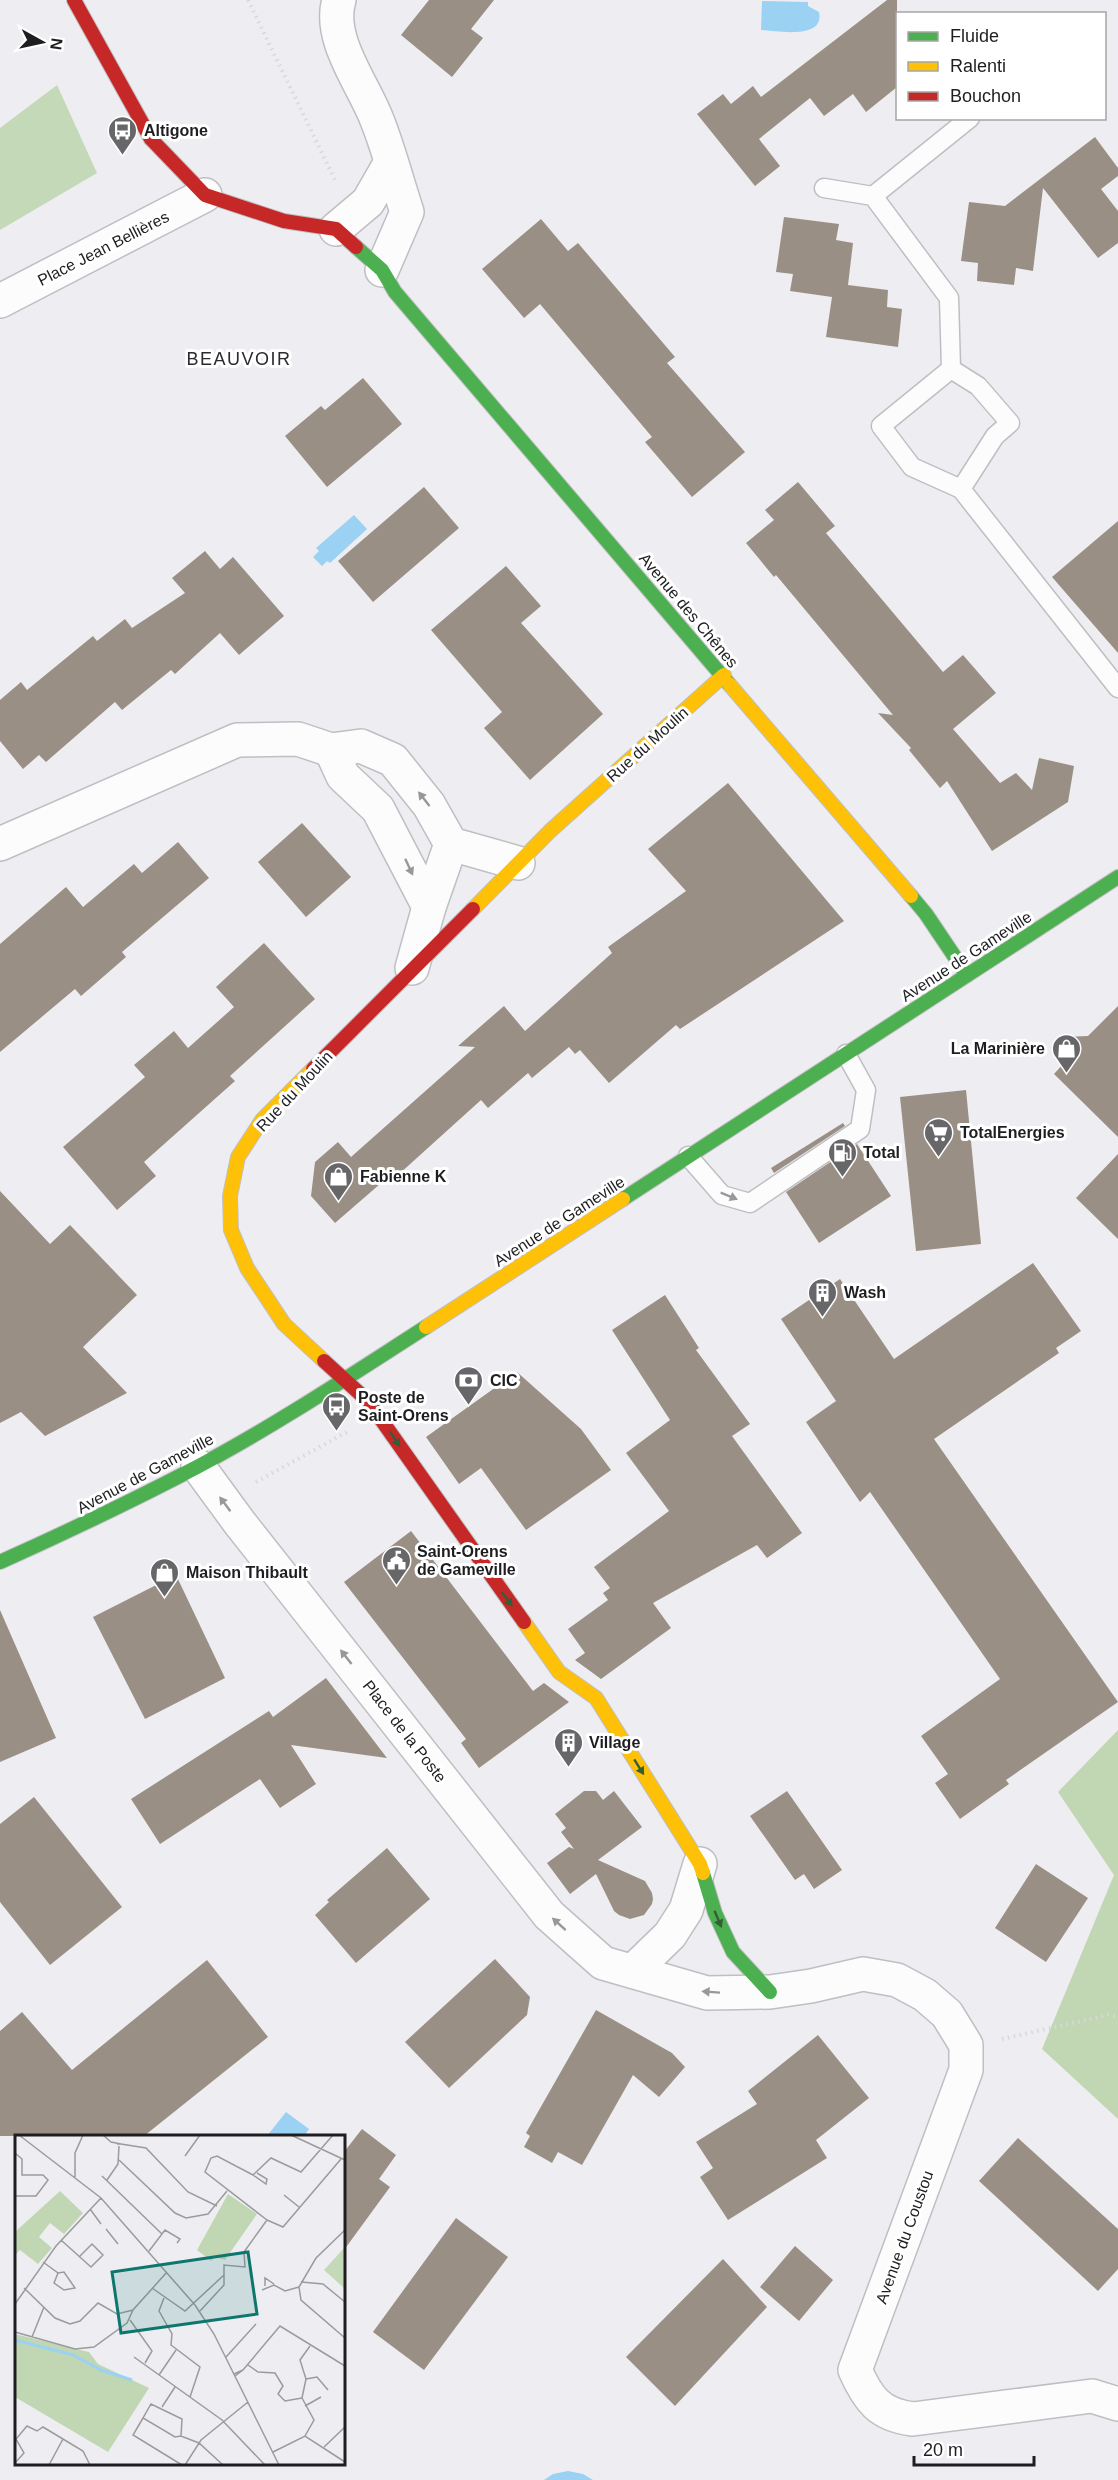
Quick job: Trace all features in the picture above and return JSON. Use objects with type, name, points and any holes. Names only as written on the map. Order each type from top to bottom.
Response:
[{"type":"street","points":[[74,0],[151,139],[205,195],[284,221],[336,229],[368,202],[391,162]]},
{"type":"street","points":[[339,0],[336,9],[343,51],[377,119],[407,212],[382,270]]},
{"type":"street","name":"Place Jean Bellières","points":[[0,301],[205,195]]},
{"type":"street","name":"Avenue des Chênes","points":[[336,229],[382,270],[395,292],[926,914],[967,975]]},
{"type":"street","name":"Rue du Moulin","points":[[345,1378],[284,1324],[248,1268],[231,1230],[230,1196],[238,1157],[262,1120],[412,968],[518,863],[723,675]]},
{"type":"street","points":[[0,844],[237,740],[298,739],[331,750],[361,746],[393,760],[429,805],[451,844],[518,863]]},
{"type":"street","points":[[331,750],[343,776],[378,809],[429,907]]},
{"type":"street","name":"Rue du Moulin","points":[[412,968],[429,907],[451,844]]},
{"type":"street","name":"Avenue de Gameville","points":[[0,1562],[83,1524],[198,1466],[319,1396],[1118,877]]},
{"type":"street","points":[[345,1378],[383,1420],[559,1672],[596,1698],[700,1864],[715,1913],[733,1952],[770,1992],[811,1986],[863,1974],[897,1980],[925,1995],[947,2014],[966,2045]]},
{"type":"street","name":"Place de la Poste","points":[[198,1466],[239,1522],[549,1915],[603,1963],[707,1993],[770,1992]]},
{"type":"street","points":[[633,1971],[670,1935],[686,1910],[700,1864]]},
{"type":"street","name":"Avenue du Coustou","points":[[966,2045],[966,2070],[855,2370],[864,2390],[878,2407],[896,2417],[913,2419],[1092,2396],[1118,2404]]},
{"type":"lane","points":[[873,196],[968,120]]},
{"type":"lane","points":[[824,188],[873,196],[950,298],[951,369]]},
{"type":"lane","points":[[951,369],[881,426],[912,466],[961,489],[1118,688]]},
{"type":"lane","points":[[951,369],[978,386],[1010,423],[995,436],[961,489]]},
{"type":"lane","points":[[688,1156],[722,1195],[750,1203],[860,1129],[866,1090],[846,1054]]},
{"type":"path","points":[[248,0],[343,195],[336,229]]},
{"type":"path","points":[[248,1487],[350,1430],[351,1424]]},
{"type":"path","points":[[966,2045],[1039,2032],[1108,2015],[1118,2017]]},
{"type":"green space","points":[[57,85],[97,173],[0,230],[0,128]]},
{"type":"green space","points":[[1118,1730],[1118,2119],[1042,2049],[1114,1875],[1058,1792]]},
{"type":"water","points":[[762,1],[808,2],[808,6],[819,12],[819,21],[815,27],[799,32],[761,30]]},
{"type":"water","points":[[354,515],[367,529],[330,563],[327,561],[322,566],[313,557],[319,551],[316,548]]},
{"type":"water","points":[[286,2112],[309,2129],[305,2135],[268,2135]]},
{"type":"water","points":[[568,2471],[583,2474],[593,2480],[544,2480],[553,2474]]},
{"type":"building","points":[[429,0],[494,0],[471,29],[483,38],[452,77],[401,35]]},
{"type":"building","points":[[887,0],[897,0],[896,88],[866,112],[853,94],[824,116],[810,98],[759,139],[780,166],[755,186],[697,114],[723,94],[731,104],[753,86],[761,97]]},
{"type":"building","points":[[1095,137],[1118,168],[1118,176],[1101,189],[1118,211],[1118,243],[1098,258],[1043,188],[1033,271],[1016,268],[1014,285],[977,281],[978,263],[961,261],[969,202],[1005,206]]},
{"type":"building","points":[[784,217],[839,224],[836,240],[853,243],[848,285],[888,290],[887,307],[902,309],[898,347],[826,337],[832,297],[790,291],[793,274],[776,272]]},
{"type":"building","points":[[541,219],[568,251],[578,243],[675,357],[667,363],[745,452],[692,497],[645,442],[652,437],[540,304],[524,318],[482,269]]},
{"type":"building","points":[[363,378],[402,424],[327,487],[285,436],[321,406],[325,410]]},
{"type":"building","points":[[798,482],[835,526],[826,533],[943,672],[963,655],[996,693],[953,729],[1000,783],[1016,773],[1032,790],[1039,758],[1074,766],[1068,802],[992,851],[947,781],[940,788],[909,750],[911,748],[878,713],[893,715],[776,575],[774,577],[746,543],[774,520],[765,510]]},
{"type":"building","points":[[424,487],[459,528],[373,602],[338,561]]},
{"type":"building","points":[[1118,521],[1118,653],[1052,577]]},
{"type":"building","points":[[205,551],[220,569],[233,557],[284,616],[239,655],[220,633],[175,674],[171,670],[122,710],[115,702],[46,762],[39,755],[23,769],[0,741],[0,700],[21,682],[27,690],[93,636],[97,641],[125,619],[132,628],[185,593],[172,578]]},
{"type":"building","points":[[506,566],[541,606],[521,623],[603,714],[530,780],[484,728],[502,712],[431,630]]},
{"type":"building","points":[[728,783],[844,921],[680,1029],[676,1025],[609,1083],[580,1050],[575,1054],[569,1047],[532,1078],[528,1073],[488,1108],[481,1100],[398,1175],[395,1171],[335,1223],[311,1196],[315,1162],[338,1142],[351,1157],[475,1047],[458,1046],[504,1006],[525,1031],[612,953],[608,947],[686,891],[648,849]]},
{"type":"building","points":[[302,823],[351,877],[306,917],[258,862]]},
{"type":"building","points":[[178,842],[209,878],[122,952],[126,957],[81,996],[75,989],[0,1052],[0,944],[66,887],[83,907],[134,864],[142,873]]},
{"type":"building","points":[[264,943],[315,999],[230,1076],[235,1081],[144,1162],[156,1176],[117,1210],[63,1147],[145,1077],[134,1065],[174,1031],[188,1048],[234,1007],[216,987]]},
{"type":"building","points":[[1118,1006],[1118,1137],[1054,1074],[1064,1063],[1064,1037],[1088,1036]]},
{"type":"building","name":"TotalEnergies","points":[[966,1090],[981,1244],[916,1251],[900,1097]]},
{"type":"building","points":[[843,1123],[845,1126],[774,1173],[771,1168]]},
{"type":"building","points":[[857,1144],[891,1196],[819,1243],[786,1192]]},
{"type":"building","points":[[1118,1154],[1118,1239],[1076,1198]]},
{"type":"building","points":[[0,1191],[50,1244],[70,1225],[137,1295],[83,1347],[127,1393],[45,1436],[21,1412],[0,1423]]},
{"type":"building","points":[[1033,1263],[1081,1331],[1056,1348],[1059,1353],[934,1439],[1118,1702],[1006,1780],[1009,1784],[960,1819],[935,1783],[948,1774],[921,1736],[1000,1679],[870,1492],[860,1502],[806,1422],[836,1401],[781,1319],[840,1279],[894,1359]]},
{"type":"building","points":[[665,1295],[699,1348],[696,1350],[750,1424],[732,1436],[802,1533],[767,1558],[757,1545],[653,1603],[671,1628],[601,1679],[575,1660],[585,1653],[568,1629],[608,1600],[603,1593],[610,1588],[594,1567],[669,1511],[626,1453],[670,1420],[612,1330]]},
{"type":"building","points":[[517,1372],[581,1429],[611,1470],[526,1530],[481,1468],[459,1484],[426,1437]]},
{"type":"building","points":[[411,1531],[533,1691],[544,1683],[569,1702],[479,1768],[461,1743],[466,1739],[344,1582]]},
{"type":"building","points":[[176,1575],[225,1678],[145,1719],[93,1617]]},
{"type":"building","points":[[0,1610],[56,1738],[0,1762]]},
{"type":"building","points":[[326,1678],[387,1758],[291,1745],[316,1784],[280,1808],[260,1779],[160,1844],[131,1799],[269,1711],[273,1717]]},
{"type":"building","points":[[584,1791],[596,1791],[603,1800],[614,1791],[642,1827],[598,1860],[645,1881],[653,1899],[644,1915],[630,1919],[614,1911],[596,1874],[570,1894],[547,1863],[569,1847],[574,1849],[561,1832],[566,1828],[555,1814]]},
{"type":"building","points":[[787,1791],[842,1870],[814,1889],[804,1874],[795,1880],[750,1816]]},
{"type":"building","points":[[34,1797],[122,1907],[50,1965],[0,1902],[0,1824]]},
{"type":"building","points":[[387,1848],[430,1899],[356,1963],[315,1915],[329,1902],[327,1900]]},
{"type":"building","points":[[1036,1864],[1088,1898],[1046,1962],[995,1928]]},
{"type":"building","points":[[495,1959],[530,1997],[527,2015],[449,2088],[405,2042]]},
{"type":"building","points":[[207,1960],[268,2037],[145,2135],[0,2136],[0,2031],[22,2012],[72,2070]]},
{"type":"building","points":[[596,2010],[672,2053],[685,2067],[659,2097],[633,2075],[582,2165],[558,2152],[552,2163],[524,2147],[530,2136],[526,2133]]},
{"type":"building","points":[[818,2035],[869,2098],[816,2140],[827,2158],[728,2220],[700,2177],[713,2168],[696,2142],[757,2104],[748,2091]]},
{"type":"building","points":[[362,2129],[396,2155],[379,2179],[390,2187],[345,2249],[345,2151]]},
{"type":"building","points":[[1018,2138],[1118,2229],[1118,2269],[1098,2291],[979,2181]]},
{"type":"building","points":[[456,2218],[508,2257],[424,2370],[373,2332]]},
{"type":"building","points":[[795,2246],[833,2280],[799,2321],[760,2287]]},
{"type":"building","points":[[723,2259],[767,2307],[675,2406],[626,2357]]},
{"type":"traffic: fast","points":[[356,247],[382,270],[395,292],[729,684]]},
{"type":"traffic: fast","points":[[623,1199],[1118,877]]},
{"type":"traffic: fast","points":[[911,896],[926,914],[967,975]]},
{"type":"traffic: fast","points":[[0,1562],[75,1528],[197,1467],[256,1434],[426,1327]]},
{"type":"traffic: fast","points":[[703,1873],[715,1913],[733,1952],[770,1992]]},
{"type":"traffic: slow","points":[[473,909],[550,831],[724,675]]},
{"type":"traffic: slow","points":[[729,684],[911,896]]},
{"type":"traffic: slow","points":[[313,1069],[262,1120],[238,1157],[230,1196],[231,1230],[247,1268],[284,1324],[324,1361]]},
{"type":"traffic: slow","points":[[426,1327],[623,1199]]},
{"type":"traffic: slow","points":[[524,1622],[559,1672],[596,1698],[700,1864],[703,1873]]},
{"type":"traffic: jam","points":[[74,0],[151,139],[205,195],[284,221],[336,229],[356,247]]},
{"type":"traffic: jam","points":[[313,1069],[473,909]]},
{"type":"traffic: jam","points":[[324,1361],[368,1401],[524,1622]]},
{"type":"place","name":"Altigone","points":[[123,156]]},
{"type":"place","name":"La Marinière","points":[[1066,1074]]},
{"type":"place","name":"TotalEnergies","points":[[939,1158]]},
{"type":"place","name":"Total","points":[[842,1178]]},
{"type":"place","name":"Fabienne K","points":[[339,1202]]},
{"type":"place","name":"Wash","points":[[823,1318]]},
{"type":"place","name":"CIC","points":[[469,1406]]},
{"type":"place","name":"Poste de Saint-Orens","points":[[337,1432]]},
{"type":"place","name":"Saint-Orens de Gameville","points":[[396,1586]]},
{"type":"place","name":"Maison Thibault","points":[[165,1598]]},
{"type":"place","name":"Village","points":[[568,1768]]},
{"type":"district","name":"BEAUVOIR","points":[[239,359]]}]
